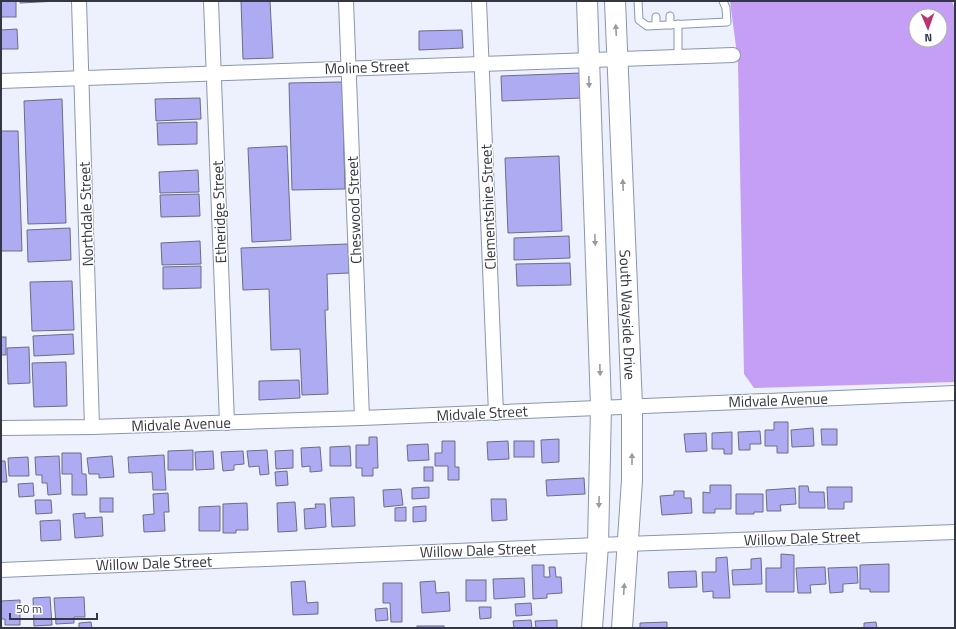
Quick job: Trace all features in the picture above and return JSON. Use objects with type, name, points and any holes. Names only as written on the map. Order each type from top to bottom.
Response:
[{"type":"main road","name":"South Wayside Drive","points":[[587,1],[601,407],[598,545],[592,628]]},
{"type":"main road","name":"South Wayside Drive","points":[[615,1],[632,406],[632,480],[622,628]]},
{"type":"main road","points":[[594,215],[624,214]]},
{"type":"street","name":"Northdale Street","points":[[79,1],[92,427]]},
{"type":"street","name":"Etheridge Street","points":[[211,1],[227,423]]},
{"type":"street","name":"Cheswood Street","points":[[346,1],[362,418]]},
{"type":"street","name":"Clementshire Street","points":[[479,1],[496,413]]},
{"type":"street","name":"Moline Street","points":[[1,81],[733,55]]},
{"type":"street","name":"Midvale Avenue","points":[[601,407],[955,393]]},
{"type":"street","name":"Midvale Street","points":[[362,418],[601,407]]},
{"type":"street","name":"Midvale Avenue","points":[[1,428],[92,427],[362,418]]},
{"type":"street","name":"Willow Dale Street","points":[[1,570],[598,545],[955,532]]},
{"type":"lane","points":[[638,1],[639,20],[647,26],[727,22],[726,8],[723,1]]},
{"type":"lane","points":[[701,15],[702,23]]},
{"type":"lane","points":[[670,16],[674,25],[678,57]]},
{"type":"lane","points":[[686,16],[686,24]]},
{"type":"lane","points":[[656,17],[656,25]]},
{"type":"shaded area","points":[[730,1],[952,1],[955,9],[955,382],[754,388],[744,374],[738,62]]},
{"type":"building","points":[[1,1],[16,1],[16,17],[1,17]]},
{"type":"building","points":[[20,1],[58,1],[20,3]]},
{"type":"building","points":[[241,1],[270,1],[273,58],[243,59]]},
{"type":"building","points":[[17,29],[18,49],[1,49],[1,30]]},
{"type":"building","points":[[462,30],[463,48],[419,50],[419,31]]},
{"type":"building","points":[[581,73],[582,98],[502,101],[501,76]]},
{"type":"building","points":[[342,82],[345,189],[292,190],[289,83]]},
{"type":"building","points":[[200,98],[201,119],[156,121],[155,99]]},
{"type":"building","points":[[62,99],[66,223],[28,224],[24,101]]},
{"type":"building","points":[[197,122],[197,144],[158,145],[157,123]]},
{"type":"building","points":[[1,131],[18,131],[22,251],[1,251]]},
{"type":"building","points":[[287,146],[291,240],[252,242],[248,148]]},
{"type":"building","points":[[559,156],[562,231],[508,233],[505,158]]},
{"type":"building","points":[[198,170],[199,192],[160,193],[159,172]]},
{"type":"building","points":[[199,194],[200,216],[161,217],[160,195]]},
{"type":"building","points":[[70,228],[71,260],[28,262],[27,230]]},
{"type":"building","points":[[569,236],[570,258],[514,260],[514,238]]},
{"type":"building","points":[[200,241],[201,264],[162,265],[161,243]]},
{"type":"building","points":[[348,244],[349,273],[327,274],[328,310],[325,310],[328,394],[302,395],[300,349],[271,350],[269,289],[243,290],[241,248]]},
{"type":"building","points":[[570,263],[571,285],[517,286],[516,264]]},
{"type":"building","points":[[201,266],[201,288],[163,289],[163,267]]},
{"type":"building","points":[[72,281],[74,330],[32,331],[30,282]]},
{"type":"building","points":[[73,334],[74,354],[34,356],[33,336]]},
{"type":"building","points":[[1,337],[6,337],[6,355],[1,355]]},
{"type":"building","points":[[29,347],[30,383],[8,384],[7,348]]},
{"type":"building","points":[[66,362],[67,406],[34,407],[32,363]]},
{"type":"building","points":[[299,380],[300,398],[259,400],[259,381]]},
{"type":"building","points":[[774,422],[788,422],[788,453],[777,453],[777,446],[765,446],[765,430],[774,430]]},
{"type":"building","points":[[813,428],[814,446],[792,447],[791,430]]},
{"type":"building","points":[[821,429],[837,429],[837,445],[822,445]]},
{"type":"building","points":[[760,431],[761,444],[750,444],[750,450],[739,450],[738,432]]},
{"type":"building","points":[[732,432],[732,454],[724,454],[724,449],[712,449],[712,433]]},
{"type":"building","points":[[706,433],[707,451],[686,452],[684,434]]},
{"type":"building","points":[[369,437],[377,437],[378,468],[373,468],[373,476],[362,476],[362,468],[356,468],[356,445],[369,445]]},
{"type":"building","points":[[559,439],[559,462],[542,463],[541,440]]},
{"type":"building","points":[[442,441],[455,441],[455,467],[459,467],[459,480],[448,480],[448,466],[435,466],[435,453],[442,453]]},
{"type":"building","points":[[508,441],[509,459],[488,460],[487,442]]},
{"type":"building","points":[[514,441],[534,441],[534,457],[514,457]]},
{"type":"building","points":[[428,444],[429,460],[408,461],[407,445]]},
{"type":"building","points":[[350,446],[351,466],[330,466],[330,447]]},
{"type":"building","points":[[320,447],[322,471],[310,472],[310,466],[302,467],[301,448]]},
{"type":"building","points":[[193,450],[193,470],[168,470],[168,451]]},
{"type":"building","points":[[267,450],[269,474],[260,475],[259,466],[249,467],[247,451]]},
{"type":"building","points":[[293,450],[293,468],[276,469],[275,451]]},
{"type":"building","points":[[213,451],[214,469],[196,470],[195,452]]},
{"type":"building","points":[[243,451],[244,464],[234,465],[234,470],[223,471],[221,452]]},
{"type":"building","points":[[62,453],[81,453],[82,474],[86,474],[87,495],[72,495],[72,474],[62,474]]},
{"type":"building","points":[[164,455],[166,490],[153,490],[152,472],[129,473],[128,457]]},
{"type":"building","points":[[59,456],[61,494],[48,495],[47,483],[42,483],[42,475],[36,475],[35,457]]},
{"type":"building","points":[[112,456],[114,477],[99,478],[99,474],[89,474],[87,458]]},
{"type":"building","points":[[28,457],[29,476],[9,476],[8,458]]},
{"type":"building","points":[[1,461],[5,461],[7,482],[1,482]]},
{"type":"building","points":[[424,467],[433,467],[433,481],[424,481]]},
{"type":"building","points":[[287,471],[288,485],[276,486],[275,472]]},
{"type":"building","points":[[584,478],[585,494],[547,496],[546,480]]},
{"type":"building","points":[[33,483],[34,496],[19,497],[18,484]]},
{"type":"building","points":[[710,485],[731,485],[731,509],[715,509],[715,513],[703,513],[703,492],[710,493]]},
{"type":"building","points":[[799,486],[808,486],[809,492],[824,492],[825,508],[799,508]]},
{"type":"building","points":[[429,487],[429,498],[412,499],[412,488]]},
{"type":"building","points":[[827,487],[852,487],[852,502],[844,502],[844,509],[828,509]]},
{"type":"building","points":[[795,488],[796,504],[780,505],[781,511],[767,511],[766,490]]},
{"type":"building","points":[[401,489],[403,505],[384,507],[383,490]]},
{"type":"building","points":[[674,491],[684,491],[684,498],[691,498],[692,513],[662,515],[660,496],[674,495]]},
{"type":"building","points":[[168,493],[169,512],[164,512],[165,531],[144,532],[143,515],[154,514],[153,494]]},
{"type":"building","points":[[736,494],[763,494],[763,512],[754,512],[754,514],[736,514]]},
{"type":"building","points":[[354,497],[355,526],[332,527],[330,498]]},
{"type":"building","points":[[100,498],[113,498],[113,512],[100,512]]},
{"type":"building","points":[[491,499],[506,499],[507,520],[492,521]]},
{"type":"building","points":[[35,500],[51,500],[52,513],[36,514]]},
{"type":"building","points":[[295,502],[297,531],[278,532],[277,503]]},
{"type":"building","points":[[247,503],[248,530],[236,530],[236,533],[223,533],[223,504]]},
{"type":"building","points":[[315,504],[325,504],[326,527],[305,529],[304,509],[316,508]]},
{"type":"building","points":[[220,506],[220,531],[199,531],[199,507]]},
{"type":"building","points":[[426,506],[426,521],[413,522],[413,507]]},
{"type":"building","points":[[406,507],[406,521],[395,521],[395,508]]},
{"type":"building","points":[[85,513],[85,518],[102,517],[103,536],[75,538],[73,514]]},
{"type":"building","points":[[60,520],[61,540],[41,541],[40,521]]},
{"type":"building","points":[[781,554],[794,555],[794,592],[766,592],[766,568],[781,568]]},
{"type":"building","points":[[727,557],[730,598],[713,598],[713,591],[703,592],[702,572],[716,572],[716,558]]},
{"type":"building","points":[[761,558],[762,584],[733,585],[732,570],[751,569],[751,559]]},
{"type":"building","points":[[889,564],[889,592],[870,592],[870,589],[860,589],[860,565]]},
{"type":"building","points":[[532,565],[544,565],[544,577],[550,577],[549,567],[555,567],[556,577],[561,577],[562,593],[547,594],[547,598],[533,599]]},
{"type":"building","points":[[825,567],[826,584],[810,585],[811,593],[798,593],[796,568]]},
{"type":"building","points":[[857,567],[858,583],[843,584],[843,592],[830,593],[828,568]]},
{"type":"building","points":[[696,571],[697,587],[669,588],[668,572]]},
{"type":"building","points":[[524,578],[525,597],[494,599],[493,579]]},
{"type":"building","points":[[466,580],[486,580],[486,601],[466,601]]},
{"type":"building","points":[[305,581],[307,603],[318,602],[318,614],[293,615],[291,582]]},
{"type":"building","points":[[435,581],[436,593],[449,592],[450,611],[422,613],[420,582]]},
{"type":"building","points":[[383,583],[402,583],[402,622],[391,622],[390,603],[383,603]]},
{"type":"building","points":[[50,597],[52,625],[34,626],[33,598]]},
{"type":"building","points":[[84,597],[85,617],[74,617],[74,623],[56,624],[54,598]]},
{"type":"building","points":[[20,600],[20,625],[5,625],[5,619],[1,619],[1,601]]},
{"type":"building","points":[[531,603],[532,615],[516,616],[515,604]]},
{"type":"building","points":[[479,607],[491,607],[491,618],[480,619]]},
{"type":"building","points":[[387,608],[388,620],[376,621],[375,609]]},
{"type":"building","points":[[531,620],[532,628],[514,628],[513,621]]},
{"type":"building","points":[[557,620],[557,628],[536,628],[535,621]]},
{"type":"building","points":[[91,622],[92,628],[79,628],[79,623]]},
{"type":"building","points":[[667,622],[667,628],[640,628],[640,623]]},
{"type":"building","points":[[876,622],[877,628],[864,628],[864,623]]},
{"type":"building","points":[[417,626],[444,626],[444,628],[417,628]]}]
